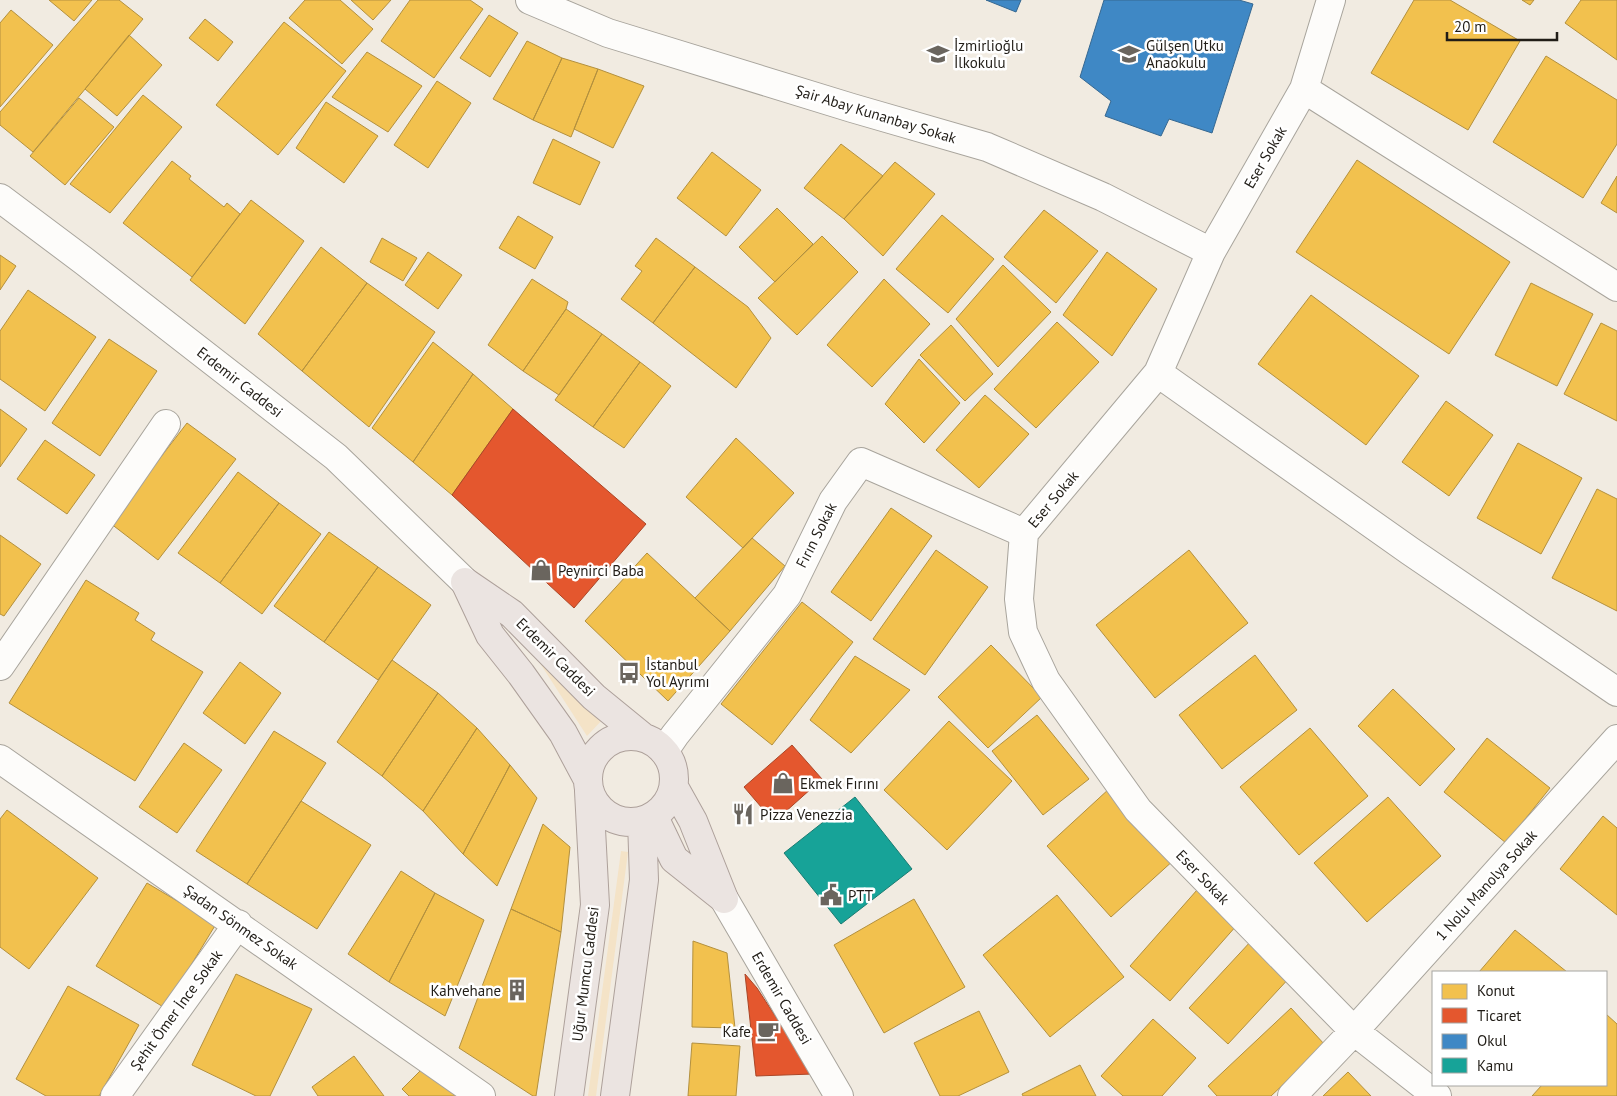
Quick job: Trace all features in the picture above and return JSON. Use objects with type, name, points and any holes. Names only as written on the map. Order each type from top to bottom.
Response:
[{"type":"main road","name":"Erdemir Caddesi","points":[[465,582],[512,614],[594,697],[653,744],[672,762],[675,774],[674,787],[693,822],[724,899]]},
{"type":"main road","name":"Erdemir Caddesi","points":[[465,582],[490,634],[563,734],[595,803],[604,813],[616,820],[629,822],[648,819],[674,860],[724,899]]},
{"type":"main road","points":[[588,785],[589,765],[605,744],[616,738],[629,736],[653,744]]},
{"type":"main road","name":"Uğur Mumcu Caddesi","points":[[569,1096],[595,905],[588,785]]},
{"type":"main road","points":[[615,1096],[644,880],[648,819],[663,809],[670,799],[674,787]]},
{"type":"street","name":"Şair Abay Kunanbay Sokak","points":[[530,0],[608,33],[852,108],[987,147],[1103,198],[1212,252]]},
{"type":"street","name":"Eser Sokak","points":[[1331,0],[1304,89],[1212,252],[1158,373],[1024,533],[1019,598],[1023,632],[1046,681],[1138,810],[1354,1032],[1437,1096]]},
{"type":"street","points":[[1304,89],[1617,287]]},
{"type":"street","name":"Erdemir Caddesi","points":[[0,198],[336,457],[465,582]]},
{"type":"street","points":[[1158,373],[1402,545],[1617,692]]},
{"type":"street","points":[[0,666],[166,424]]},
{"type":"street","name":"Fırın Sokak","points":[[653,744],[675,735],[787,595],[833,501],[861,462],[1024,533]]},
{"type":"street","name":"1 Nolu Manolya Sokak","points":[[1354,1032],[1617,739]]},
{"type":"street","name":"Şadan Sönmez Sokak","points":[[0,759],[481,1096]]},
{"type":"street","name":"Erdemir Caddesi","points":[[724,899],[839,1096]]},
{"type":"street","name":"Şehit Ömer İnce Sokak","points":[[115,1096],[238,924]]},
{"type":"street","points":[[1292,1096],[1354,1032]]},
{"type":"shaded area","points":[[525,640],[603,719],[587,736]]},
{"type":"shaded area","points":[[621,851],[628,852],[596,1096],[588,1096]]},
{"type":"building: Konut","points":[[49,0],[92,0],[74,21]]},
{"type":"building: Konut","points":[[98,0],[119,0],[143,19],[33,152],[0,125],[0,112]]},
{"type":"building: Konut","points":[[305,0],[340,0],[373,29],[342,64],[289,18]]},
{"type":"building: Konut","points":[[351,0],[391,0],[373,20]]},
{"type":"building: Konut","points":[[410,0],[470,0],[483,9],[434,78],[381,41]]},
{"type":"building: Konut","points":[[1414,0],[1450,0],[1520,41],[1468,130],[1371,73]]},
{"type":"building: Konut","points":[[1522,0],[1534,0],[1530,5]]},
{"type":"building: Konut","points":[[1581,0],[1617,0],[1617,60],[1565,23]]},
{"type":"building: Konut","points":[[11,10],[53,45],[0,107],[0,23]]},
{"type":"building: Konut","points":[[489,15],[518,33],[490,77],[460,58]]},
{"type":"building: Konut","points":[[205,19],[233,42],[218,61],[189,38]]},
{"type":"building: Konut","points":[[284,22],[346,71],[278,155],[216,105]]},
{"type":"building: Konut","points":[[129,35],[162,65],[117,116],[85,89]]},
{"type":"building: Konut","points":[[527,41],[562,58],[533,120],[493,99]]},
{"type":"building: Konut","points":[[367,52],[422,86],[388,132],[332,97]]},
{"type":"building: Konut","points":[[1546,56],[1617,100],[1617,144],[1583,198],[1493,142]]},
{"type":"building: Konut","points":[[562,58],[598,69],[571,137],[533,120]]},
{"type":"building: Konut","points":[[598,69],[644,86],[613,148],[574,129]]},
{"type":"building: Konut","points":[[437,81],[471,103],[428,168],[394,145]]},
{"type":"building: Konut","points":[[143,95],[182,127],[110,213],[70,184]]},
{"type":"building: Konut","points":[[79,98],[114,127],[65,185],[30,156]]},
{"type":"building: Konut","points":[[326,102],[378,136],[344,183],[296,148]]},
{"type":"building: Konut","points":[[553,139],[600,162],[580,205],[533,183]]},
{"type":"building: Konut","points":[[841,144],[883,176],[844,219],[804,188]]},
{"type":"building: Konut","points":[[712,152],[761,190],[726,236],[677,198]]},
{"type":"building: Konut","points":[[1357,160],[1510,262],[1449,354],[1296,252]]},
{"type":"building: Konut","points":[[172,161],[191,176],[189,179],[224,207],[227,203],[240,214],[192,277],[123,223]]},
{"type":"building: Konut","points":[[895,162],[935,194],[883,256],[844,219]]},
{"type":"building: Konut","points":[[1617,176],[1617,213],[1601,203]]},
{"type":"building: Konut","points":[[251,200],[304,241],[245,324],[190,280]]},
{"type":"building: Konut","points":[[777,208],[813,244],[775,282],[739,247]]},
{"type":"building: Konut","points":[[1044,210],[1098,251],[1056,303],[1004,257]]},
{"type":"building: Konut","points":[[942,215],[994,259],[948,313],[896,269]]},
{"type":"building: Konut","points":[[518,216],[553,237],[535,269],[499,248]]},
{"type":"building: Konut","points":[[822,236],[858,272],[797,335],[758,298]]},
{"type":"building: Konut","points":[[382,238],[417,258],[403,281],[370,262]]},
{"type":"building: Konut","points":[[656,238],[695,267],[653,323],[621,299],[642,271],[635,266]]},
{"type":"building: Konut","points":[[321,247],[367,283],[302,371],[258,334]]},
{"type":"building: Konut","points":[[428,252],[462,275],[438,309],[405,285]]},
{"type":"building: Konut","points":[[1107,252],[1157,289],[1112,356],[1063,315]]},
{"type":"building: Konut","points":[[0,255],[16,266],[0,290]]},
{"type":"building: Konut","points":[[1003,265],[1051,312],[998,367],[956,319]]},
{"type":"building: Konut","points":[[695,267],[748,307],[771,338],[736,388],[653,323]]},
{"type":"building: Konut","points":[[532,279],[568,302],[566,309],[523,371],[488,345]]},
{"type":"building: Konut","points":[[884,279],[930,324],[872,387],[827,345]]},
{"type":"building: Konut","points":[[367,283],[435,332],[369,427],[302,371]]},
{"type":"building: Konut","points":[[1531,283],[1593,314],[1557,386],[1495,355]]},
{"type":"building: Konut","points":[[28,290],[96,337],[45,411],[0,379],[0,331]]},
{"type":"building: Konut","points":[[1311,295],[1419,376],[1366,445],[1258,364]]},
{"type":"building: Konut","points":[[566,309],[602,334],[559,395],[523,371]]},
{"type":"building: Konut","points":[[1057,322],[1099,362],[1036,428],[994,389]]},
{"type":"building: Konut","points":[[1601,323],[1617,331],[1617,421],[1564,394]]},
{"type":"building: Konut","points":[[951,325],[993,374],[965,401],[920,355]]},
{"type":"building: Konut","points":[[602,334],[640,362],[593,427],[555,400]]},
{"type":"building: Konut","points":[[109,339],[157,371],[100,456],[52,423]]},
{"type":"building: Konut","points":[[433,342],[473,374],[413,462],[372,428]]},
{"type":"building: Konut","points":[[919,359],[960,403],[924,443],[885,404]]},
{"type":"building: Konut","points":[[640,362],[671,386],[624,448],[593,427]]},
{"type":"building: Konut","points":[[473,374],[513,409],[452,495],[413,462]]},
{"type":"building: Konut","points":[[985,395],[1029,434],[979,488],[936,450]]},
{"type":"building: Konut","points":[[1446,401],[1493,435],[1449,496],[1402,462]]},
{"type":"building: Konut","points":[[0,409],[27,429],[0,467]]},
{"type":"building: Konut","points":[[187,423],[236,459],[158,560],[110,523]]},
{"type":"building: Konut","points":[[736,438],[794,493],[743,548],[686,497]]},
{"type":"building: Konut","points":[[45,440],[95,475],[67,514],[17,479]]},
{"type":"building: Konut","points":[[1518,443],[1582,478],[1541,554],[1477,518]]},
{"type":"building: Konut","points":[[238,472],[279,503],[220,583],[178,553]]},
{"type":"building: Konut","points":[[1597,489],[1617,499],[1617,611],[1552,578]]},
{"type":"building: Konut","points":[[279,503],[321,534],[262,614],[220,583]]},
{"type":"building: Konut","points":[[891,508],[932,536],[871,621],[831,592]]},
{"type":"building: Konut","points":[[329,532],[378,567],[324,642],[274,606]]},
{"type":"building: Konut","points":[[0,535],[41,564],[4,616],[0,614]]},
{"type":"building: Konut","points":[[752,538],[785,566],[730,631],[695,598]]},
{"type":"building: Konut","points":[[936,550],[988,587],[925,675],[873,639]]},
{"type":"building: Konut","points":[[1189,550],[1248,623],[1155,698],[1096,625]]},
{"type":"building: Konut","points":[[647,553],[730,631],[668,701],[585,621]]},
{"type":"building: Konut","points":[[378,567],[431,605],[378,680],[324,642]]},
{"type":"building: Konut","points":[[86,580],[139,613],[135,620],[155,633],[151,640],[203,672],[135,781],[9,703]]},
{"type":"building: Konut","points":[[802,602],[853,642],[772,745],[721,704]]},
{"type":"building: Konut","points":[[991,645],[1042,697],[988,748],[938,697]]},
{"type":"building: Konut","points":[[1255,655],[1297,710],[1222,769],[1179,715]]},
{"type":"building: Konut","points":[[855,656],[910,690],[851,753],[810,720]]},
{"type":"building: Konut","points":[[392,660],[438,693],[382,776],[337,742]]},
{"type":"building: Konut","points":[[240,662],[281,693],[245,744],[203,713]]},
{"type":"building: Konut","points":[[1393,689],[1455,749],[1420,786],[1358,726]]},
{"type":"building: Konut","points":[[438,693],[477,728],[423,811],[382,776]]},
{"type":"building: Konut","points":[[1037,715],[1089,779],[1043,815],[992,751]]},
{"type":"building: Konut","points":[[949,721],[1012,781],[947,850],[884,790]]},
{"type":"building: Konut","points":[[477,728],[510,765],[463,854],[423,811]]},
{"type":"building: Konut","points":[[1310,728],[1368,796],[1299,855],[1240,787]]},
{"type":"building: Konut","points":[[274,731],[326,763],[247,884],[196,851]]},
{"type":"building: Konut","points":[[1487,738],[1550,788],[1506,843],[1444,792]]},
{"type":"building: Konut","points":[[184,743],[222,770],[177,833],[139,807]]},
{"type":"building: Konut","points":[[510,765],[537,798],[497,886],[463,854]]},
{"type":"building: Konut","points":[[1110,788],[1175,859],[1111,917],[1047,846]]},
{"type":"building: Konut","points":[[1388,797],[1441,856],[1367,922],[1314,863]]},
{"type":"building: Konut","points":[[301,801],[371,845],[317,929],[247,884]]},
{"type":"building: Konut","points":[[7,810],[98,878],[29,969],[0,947],[0,819]]},
{"type":"building: Konut","points":[[1603,816],[1617,828],[1617,915],[1560,869]]},
{"type":"building: Konut","points":[[543,824],[570,847],[561,932],[511,909]]},
{"type":"building: Konut","points":[[401,871],[435,893],[389,982],[348,954]]},
{"type":"building: Konut","points":[[147,883],[216,924],[165,1008],[96,966]]},
{"type":"building: Konut","points":[[1197,890],[1237,925],[1170,1001],[1130,966]]},
{"type":"building: Konut","points":[[435,893],[484,920],[445,1016],[389,982]]},
{"type":"building: Konut","points":[[1057,895],[1124,977],[1050,1037],[983,955]]},
{"type":"building: Konut","points":[[914,899],[965,987],[884,1033],[834,945]]},
{"type":"building: Konut","name":"Kahvehane","points":[[511,909],[561,932],[536,1096],[533,1096],[459,1048]]},
{"type":"building: Konut","points":[[1515,930],[1566,971],[1480,971]]},
{"type":"building: Konut","points":[[1252,940],[1292,975],[1228,1044],[1189,1008]]},
{"type":"building: Konut","points":[[693,941],[727,953],[735,1028],[692,1027]]},
{"type":"building: Konut","points":[[236,974],[312,1009],[270,1096],[256,1096],[192,1065]]},
{"type":"building: Konut","points":[[68,986],[139,1025],[99,1096],[46,1096],[16,1079]]},
{"type":"building: Konut","points":[[1291,1008],[1325,1045],[1271,1096],[1217,1096],[1208,1086]]},
{"type":"building: Konut","points":[[979,1011],[1009,1072],[958,1096],[940,1096],[914,1043]]},
{"type":"building: Konut","points":[[1607,1015],[1617,1024],[1617,1096],[1532,1096],[1541,1086],[1607,1086]]},
{"type":"building: Konut","points":[[1153,1019],[1196,1058],[1162,1096],[1123,1096],[1101,1076]]},
{"type":"building: Konut","points":[[692,1043],[740,1046],[736,1096],[688,1096]]},
{"type":"building: Konut","points":[[354,1056],[384,1096],[318,1096],[312,1087]]},
{"type":"building: Konut","points":[[428,1063],[463,1096],[409,1096],[402,1089]]},
{"type":"building: Konut","points":[[1080,1065],[1096,1096],[1023,1096],[1022,1094]]},
{"type":"building: Konut","points":[[1348,1072],[1371,1096],[1323,1096]]},
{"type":"building: Ticaret","points":[[513,409],[646,524],[574,608],[452,495]]},
{"type":"building: Ticaret","name":"Ekmek Fırını","points":[[792,745],[822,779],[774,822],[744,787]]},
{"type":"building: Ticaret","name":"Kafe","points":[[745,974],[757,988],[813,1074],[756,1076]]},
{"type":"building: Okul","points":[[986,0],[1021,0],[1016,12]]},
{"type":"building: Okul","points":[[1104,0],[1239,0],[1253,4],[1212,133],[1169,119],[1161,136],[1105,116],[1111,101],[1080,77]]},
{"type":"building: Kamu","points":[[855,797],[912,869],[841,924],[784,853]]},
{"type":"place","name":"İzmirlioğlu İlkokulu","points":[[938,54]]},
{"type":"place","name":"Gülşen Utku Anaokulu","points":[[1129,54]]},
{"type":"place","name":"Peynirci Baba","points":[[541,570]]},
{"type":"place","name":"İstanbul Yol Ayrımı","points":[[629,673]]},
{"type":"place","name":"Ekmek Fırını","points":[[783,783]]},
{"type":"place","name":"Pizza Venezzia","points":[[743,814]]},
{"type":"place","name":"PTT","points":[[831,895]]},
{"type":"place","name":"Kahvehane","points":[[517,990]]},
{"type":"place","name":"Kafe","points":[[768,1031]]}]
